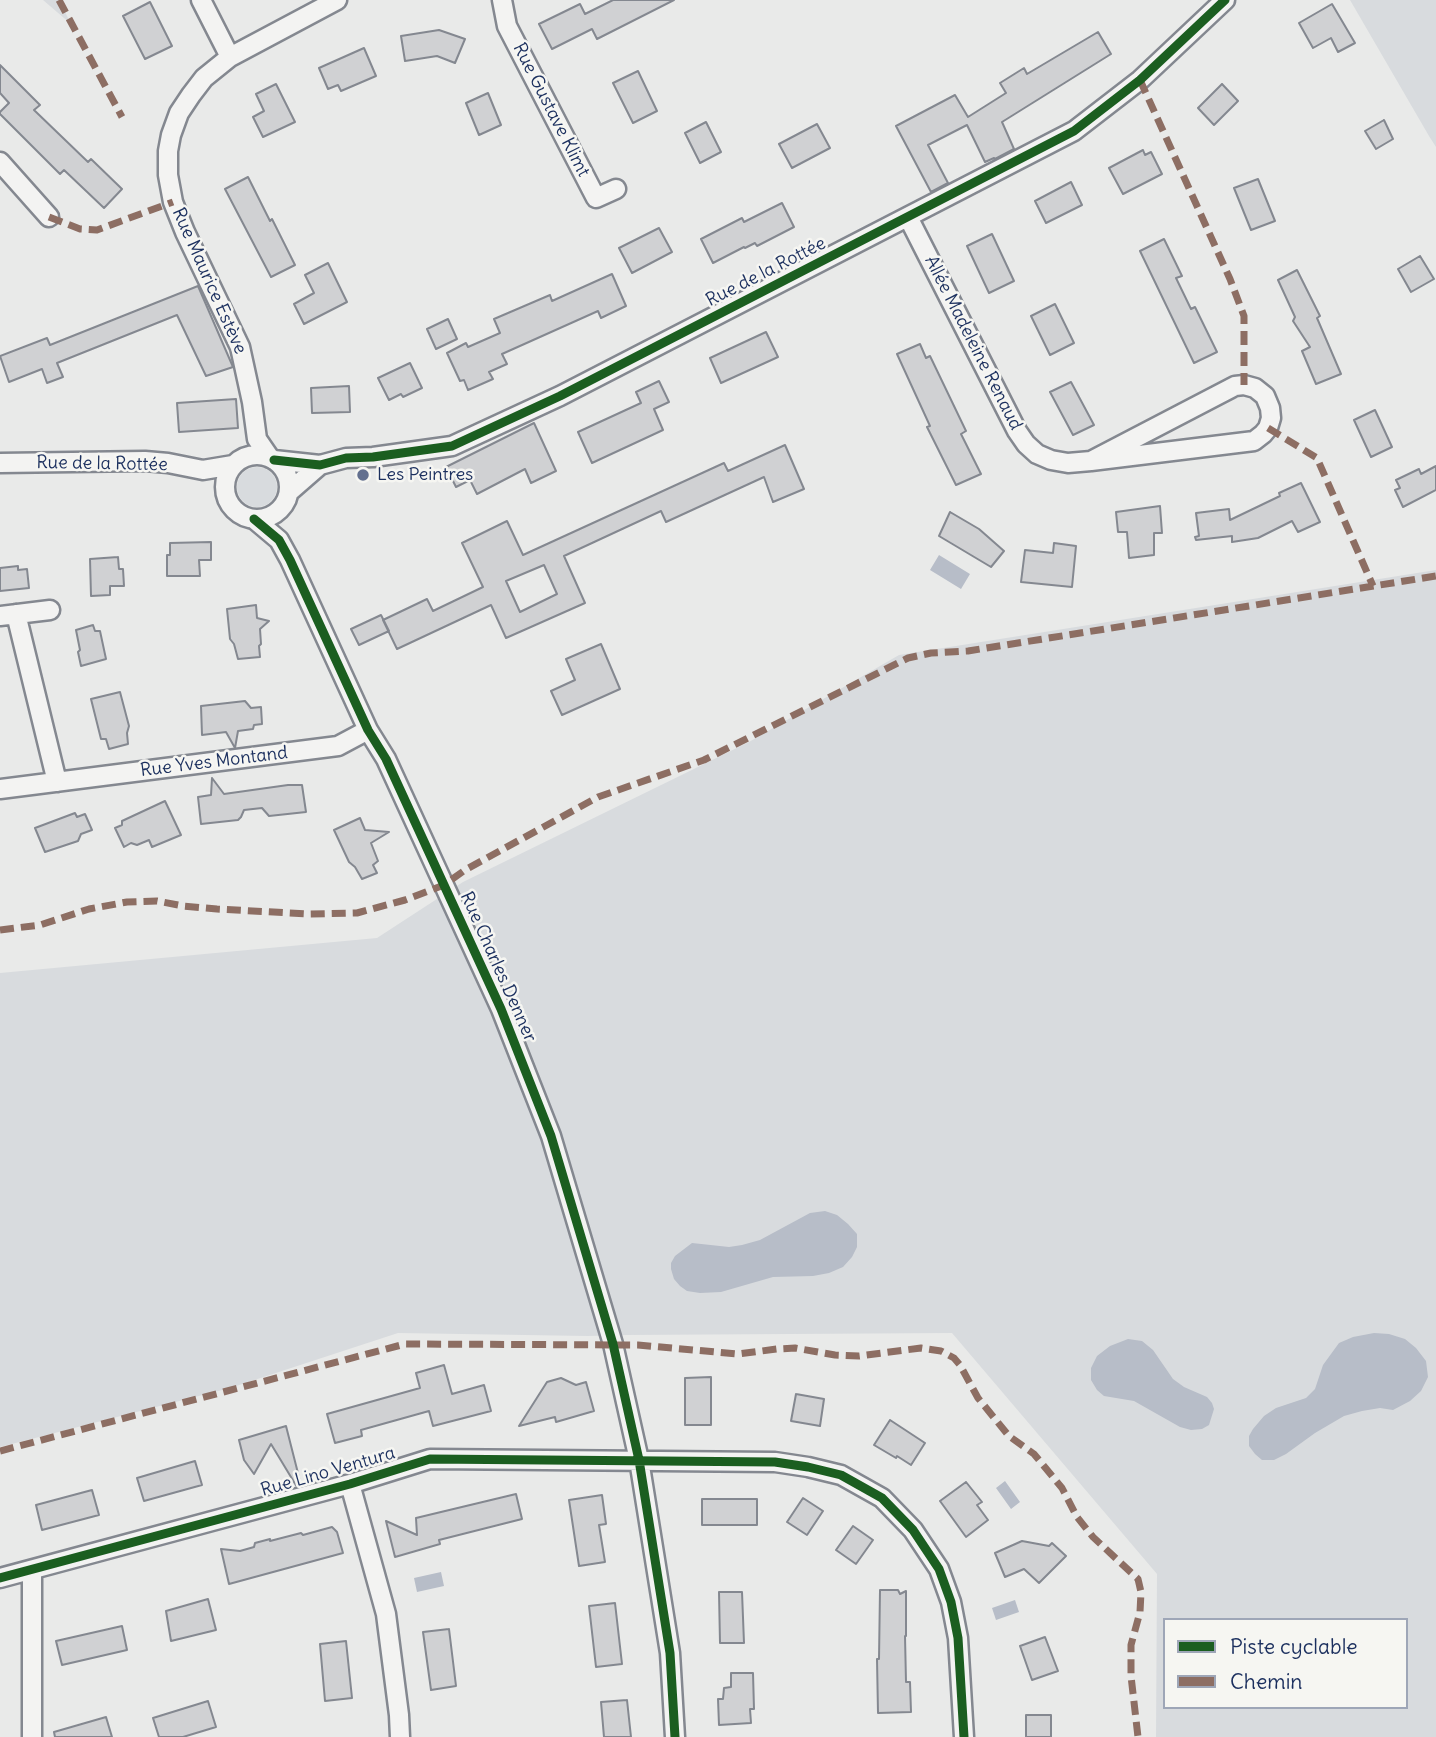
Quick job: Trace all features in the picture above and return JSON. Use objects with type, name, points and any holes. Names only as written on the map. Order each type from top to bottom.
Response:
[{"type":"street","points":[[201,0],[230,57]]},
{"type":"street","name":"Rue Maurice Estève","points":[[272,459],[257,439],[240,347],[173,202],[168,175],[168,151],[180,113],[204,78],[230,57],[337,0]]},
{"type":"street","name":"Rue Gustave Klimt","points":[[502,0],[507,26],[596,198],[616,189]]},
{"type":"street","name":"Rue de la Rottée","points":[[272,459],[320,465],[346,458],[452,446],[560,396],[1074,131],[1140,80],[1225,0]]},
{"type":"street","points":[[0,162],[49,217]]},
{"type":"street","name":"Allée Madeleine Renaud","points":[[908,217],[1017,431],[1037,454],[1068,463],[1091,461],[1254,441],[1268,428],[1270,408],[1265,396],[1255,388],[1235,386],[1091,461]]},
{"type":"street","points":[[257,439],[228,473],[225,491],[228,501],[235,510],[254,519],[274,514],[285,500]]},
{"type":"street","points":[[238,462],[251,455],[261,455],[282,466],[289,483],[279,540]]},
{"type":"street","name":"Rue de la Rottée","points":[[0,463],[145,461],[204,470],[238,462]]},
{"type":"street","name":"Rue de la Rottée","points":[[285,500],[320,465]]},
{"type":"street","points":[[204,470],[225,491]]},
{"type":"street","name":"Rue Charles Denner","points":[[254,519],[279,540],[368,730],[386,759],[501,1009],[551,1136],[610,1333],[639,1460],[670,1653],[675,1737]]},
{"type":"street","points":[[50,610],[8,615],[57,782]]},
{"type":"street","name":"Rue Yves Montand","points":[[0,789],[338,746],[368,730]]},
{"type":"street","name":"Rue Lino Ventura","points":[[0,1578],[350,1484],[430,1458],[775,1462],[808,1467],[841,1475],[882,1498],[913,1531],[939,1569],[951,1602],[958,1638],[964,1737]]},
{"type":"street","points":[[350,1484],[386,1614],[400,1737]]},
{"type":"street","points":[[32,1570],[32,1737]]},
{"type":"shaded area","points":[[43,0],[59,0],[71,24]]},
{"type":"shaded area","points":[[1350,0],[1436,0],[1436,147],[1429,136]]},
{"type":"shaded area","points":[[257,467],[271,473],[277,487],[271,501],[257,507],[243,501],[237,487],[243,473]]},
{"type":"shaded area","points":[[939,555],[970,574],[961,589],[930,570]]},
{"type":"shaded area","points":[[1436,570],[1436,1737],[1156,1737],[1157,1574],[952,1333],[588,1336],[398,1333],[230,1388],[0,1447],[0,973],[377,938],[463,882],[749,742],[899,655]]},
{"type":"shaded area","points":[[825,1211],[837,1215],[857,1234],[857,1247],[843,1267],[813,1276],[773,1277],[721,1292],[687,1291],[674,1279],[671,1263],[675,1256],[692,1243],[729,1247],[742,1245],[760,1240],[810,1213]]},
{"type":"shaded area","points":[[1374,1333],[1405,1339],[1416,1348],[1426,1361],[1428,1377],[1421,1391],[1393,1410],[1380,1408],[1344,1416],[1274,1460],[1262,1460],[1255,1454],[1249,1446],[1249,1436],[1264,1416],[1276,1408],[1306,1398],[1315,1389],[1323,1365],[1339,1343]]},
{"type":"shaded area","points":[[1128,1339],[1142,1341],[1153,1350],[1173,1379],[1207,1397],[1214,1409],[1209,1425],[1191,1430],[1180,1427],[1134,1401],[1104,1396],[1097,1390],[1091,1380],[1091,1368],[1097,1356],[1110,1346]]},
{"type":"shaded area","points":[[1005,1481],[1020,1502],[1011,1509],[996,1488]]},
{"type":"shaded area","points":[[441,1572],[444,1586],[417,1592],[414,1578]]},
{"type":"shaded area","points":[[1015,1600],[1019,1612],[996,1620],[992,1608]]},
{"type":"building","points":[[613,0],[674,0],[597,39],[592,29],[552,49],[539,24],[580,4],[585,14]]},
{"type":"building","points":[[150,2],[172,46],[145,59],[123,16]]},
{"type":"building","points":[[1332,4],[1355,43],[1338,52],[1331,38],[1313,48],[1299,23]]},
{"type":"building","points":[[439,30],[465,39],[455,63],[437,56],[405,61],[401,36]]},
{"type":"building","points":[[1098,32],[1111,54],[1002,122],[1014,149],[985,162],[967,125],[928,145],[948,183],[931,192],[896,126],[955,95],[968,117],[1006,93],[1000,83],[1024,68],[1027,74]]},
{"type":"building","points":[[364,48],[376,76],[341,91],[338,85],[328,89],[319,68]]},
{"type":"building","points":[[0,65],[40,105],[34,110],[88,162],[91,159],[122,189],[104,208],[64,170],[60,174],[0,114],[9,103],[0,93]]},
{"type":"building","points":[[638,71],[657,111],[633,123],[613,83]]},
{"type":"building","points":[[276,84],[295,122],[263,137],[253,117],[264,111],[256,94]]},
{"type":"building","points":[[1222,84],[1238,101],[1214,125],[1198,108]]},
{"type":"building","points":[[488,93],[501,125],[479,135],[466,103]]},
{"type":"building","points":[[1384,120],[1393,139],[1376,149],[1365,131]]},
{"type":"building","points":[[706,122],[721,152],[700,163],[685,133]]},
{"type":"building","points":[[817,124],[830,148],[792,168],[779,144]]},
{"type":"building","points":[[1143,150],[1145,155],[1151,152],[1162,174],[1123,194],[1109,168]]},
{"type":"building","points":[[248,177],[295,265],[271,277],[225,189]]},
{"type":"building","points":[[1258,179],[1275,221],[1251,230],[1234,188]]},
{"type":"building","points":[[1071,182],[1082,205],[1046,223],[1035,201]]},
{"type":"building","points":[[782,203],[794,227],[757,246],[755,243],[744,247],[713,263],[701,239],[742,218],[744,222]]},
{"type":"building","points":[[659,228],[672,252],[632,273],[619,248]]},
{"type":"building","points":[[992,234],[1014,281],[989,293],[967,246]]},
{"type":"building","points":[[1164,239],[1182,276],[1176,278],[1191,309],[1195,307],[1217,352],[1194,363],[1140,251]]},
{"type":"building","points":[[1420,256],[1434,279],[1411,292],[1398,269]]},
{"type":"building","points":[[328,263],[347,302],[304,324],[294,304],[314,293],[305,275]]},
{"type":"building","points":[[1297,270],[1320,316],[1317,318],[1341,374],[1316,384],[1302,351],[1310,347],[1293,321],[1295,317],[1278,280]]},
{"type":"building","points":[[612,274],[626,306],[601,318],[598,311],[502,354],[507,364],[489,372],[493,379],[468,390],[464,380],[460,381],[447,353],[466,343],[468,347],[500,333],[494,319],[550,295],[552,301]]},
{"type":"building","points":[[198,286],[233,367],[206,376],[177,315],[57,363],[63,377],[47,383],[42,369],[9,382],[0,356],[47,338],[50,345]]},
{"type":"building","points":[[1055,304],[1074,343],[1050,355],[1031,316]]},
{"type":"building","points":[[448,319],[457,339],[436,349],[427,329]]},
{"type":"building","points":[[766,332],[778,357],[721,383],[710,358]]},
{"type":"building","points":[[920,344],[926,358],[930,356],[966,431],[961,434],[981,474],[956,485],[927,427],[930,426],[897,354]]},
{"type":"building","points":[[410,363],[422,388],[389,400],[378,378]]},
{"type":"building","points":[[659,381],[669,402],[654,409],[663,430],[592,463],[578,432],[641,403],[636,392]]},
{"type":"building","points":[[1071,382],[1094,425],[1073,435],[1050,392]]},
{"type":"building","points":[[349,386],[350,412],[312,413],[311,388]]},
{"type":"building","points":[[236,399],[238,428],[179,432],[177,403]]},
{"type":"building","points":[[1375,410],[1392,447],[1371,457],[1354,420]]},
{"type":"building","points":[[534,423],[556,471],[531,483],[525,469],[477,494],[470,480],[456,487],[446,467]]},
{"type":"building","points":[[785,445],[804,489],[773,502],[764,477],[666,522],[661,511],[564,556],[585,603],[506,638],[491,605],[397,649],[383,620],[427,599],[433,611],[483,587],[462,543],[507,521],[523,555],[724,463],[728,471]],"holes":[[[544,565],[557,594],[520,612],[506,581]]]},
{"type":"building","points":[[1436,466],[1436,490],[1403,507],[1395,490],[1400,488],[1396,480],[1419,469],[1421,474]]},
{"type":"building","points":[[1301,483],[1320,522],[1298,532],[1292,521],[1258,538],[1232,542],[1232,536],[1196,540],[1195,537],[1199,536],[1196,513],[1229,509],[1230,520]]},
{"type":"building","points":[[1160,506],[1162,533],[1154,533],[1154,555],[1129,558],[1127,532],[1118,532],[1116,512]]},
{"type":"building","points":[[950,512],[979,529],[1004,551],[991,567],[939,536]]},
{"type":"building","points":[[211,542],[211,560],[199,560],[200,576],[167,576],[170,543]]},
{"type":"building","points":[[1054,543],[1076,546],[1072,587],[1021,582],[1025,550],[1053,553]]},
{"type":"building","points":[[118,557],[119,569],[123,569],[124,586],[110,586],[110,595],[91,596],[90,559]]},
{"type":"building","points":[[18,566],[18,570],[27,569],[29,588],[0,591],[0,568]]},
{"type":"building","points":[[256,605],[257,618],[269,621],[260,629],[260,657],[238,659],[230,639],[227,609]]},
{"type":"building","points":[[381,615],[389,631],[359,645],[351,629]]},
{"type":"building","points":[[93,625],[95,631],[100,631],[106,659],[81,666],[76,630]]},
{"type":"building","points":[[601,644],[620,689],[562,715],[551,691],[575,680],[566,659]]},
{"type":"building","points":[[120,692],[129,726],[128,744],[109,749],[106,739],[101,739],[91,699]]},
{"type":"building","points":[[245,701],[251,708],[261,707],[262,724],[254,725],[253,729],[238,731],[235,748],[226,732],[202,735],[201,706]]},
{"type":"building","points":[[212,778],[224,794],[302,785],[306,812],[269,816],[262,808],[244,810],[238,820],[201,824],[198,797],[211,795]]},
{"type":"building","points":[[165,801],[181,835],[152,847],[149,840],[124,847],[115,828],[122,825],[122,821]]},
{"type":"building","points":[[75,813],[77,817],[85,814],[92,830],[81,834],[78,841],[45,852],[35,828]]},
{"type":"building","points":[[360,818],[365,830],[389,832],[371,843],[378,861],[373,865],[377,873],[362,879],[349,862],[334,830]]},
{"type":"building","points":[[444,1365],[452,1394],[484,1385],[491,1411],[433,1426],[429,1411],[361,1430],[362,1436],[335,1443],[327,1414],[420,1388],[416,1373]]},
{"type":"building","points":[[711,1377],[711,1425],[685,1425],[685,1378]]},
{"type":"building","points":[[561,1378],[576,1385],[586,1382],[594,1411],[556,1422],[555,1417],[519,1426],[547,1382]]},
{"type":"building","points":[[796,1394],[824,1399],[820,1426],[791,1421]]},
{"type":"building","points":[[890,1420],[925,1443],[911,1465],[874,1445]]},
{"type":"building","points":[[286,1426],[301,1485],[297,1487],[271,1444],[254,1474],[244,1460],[239,1440]]},
{"type":"building","points":[[195,1461],[202,1485],[144,1501],[137,1478]]},
{"type":"building","points":[[966,1482],[982,1502],[977,1505],[988,1520],[966,1537],[940,1501]]},
{"type":"building","points":[[92,1490],[99,1515],[42,1530],[36,1505]]},
{"type":"building","points":[[516,1494],[522,1519],[439,1540],[440,1544],[395,1557],[386,1521],[417,1535],[416,1518]]},
{"type":"building","points":[[602,1495],[606,1524],[599,1525],[605,1562],[579,1566],[569,1500]]},
{"type":"building","points":[[803,1498],[823,1511],[807,1535],[787,1522]]},
{"type":"building","points":[[702,1499],[757,1499],[757,1525],[702,1525]]},
{"type":"building","points":[[853,1526],[873,1540],[856,1564],[836,1550]]},
{"type":"building","points":[[332,1527],[337,1532],[343,1553],[229,1584],[221,1549],[240,1551],[270,1539],[301,1533],[303,1535]]},
{"type":"building","points":[[1022,1541],[1049,1546],[1052,1543],[1066,1556],[1039,1583],[1024,1569],[1005,1577],[995,1553]]},
{"type":"building","points":[[880,1590],[898,1590],[900,1594],[906,1591],[906,1682],[910,1682],[911,1712],[878,1713]]},
{"type":"building","points":[[719,1592],[742,1592],[744,1643],[720,1643]]},
{"type":"building","points":[[208,1599],[216,1630],[171,1641],[166,1611]]},
{"type":"building","points":[[615,1603],[622,1664],[596,1667],[589,1606]]},
{"type":"building","points":[[122,1626],[127,1650],[62,1665],[56,1641]]},
{"type":"building","points":[[449,1629],[456,1686],[431,1690],[423,1632]]},
{"type":"building","points":[[1045,1637],[1058,1671],[1032,1680],[1020,1646]]},
{"type":"building","points":[[346,1641],[352,1698],[325,1701],[320,1644]]},
{"type":"building","points":[[731,1673],[753,1673],[754,1709],[750,1709],[751,1723],[719,1725],[718,1699],[723,1699],[724,1688],[731,1687]]},
{"type":"building","points":[[627,1700],[631,1737],[604,1737],[601,1702]]},
{"type":"building","points":[[208,1701],[216,1727],[183,1737],[159,1737],[153,1718]]},
{"type":"building","points":[[1026,1715],[1051,1715],[1051,1737],[1026,1737]]},
{"type":"building","points":[[106,1717],[112,1737],[55,1737],[54,1732]]},
{"type":"marked path","points":[[59,0],[122,117]]},
{"type":"marked path","points":[[1140,80],[1230,279],[1244,316],[1244,385]]},
{"type":"marked path","points":[[49,217],[80,229],[97,230],[173,202]]},
{"type":"marked path","points":[[1268,428],[1317,458],[1373,586]]},
{"type":"marked path","points":[[0,930],[40,925],[89,909],[127,902],[157,901],[217,909],[310,914],[357,913],[405,900],[444,885],[465,870],[598,797],[704,760],[908,658],[931,653],[968,651],[1436,576]]},
{"type":"marked path","points":[[0,1451],[405,1344],[638,1345],[738,1354],[795,1348],[859,1356],[921,1348],[941,1351],[960,1365],[978,1398],[1009,1436],[1034,1454],[1062,1488],[1077,1517],[1093,1537],[1138,1579],[1141,1592],[1140,1612],[1131,1645],[1131,1676],[1138,1737]]},
{"type":"cycle path","points":[[274,460],[320,465],[346,458],[452,446],[560,396],[1074,131],[1140,80],[1225,0]]},
{"type":"cycle path","points":[[254,519],[279,540],[368,730],[386,759],[501,1009],[551,1136],[613,1344],[639,1460],[670,1653],[675,1737]]},
{"type":"cycle path","points":[[0,1578],[350,1484],[430,1459],[775,1462],[808,1467],[841,1475],[882,1498],[913,1530],[939,1569],[951,1602],[958,1638],[964,1737]]},
{"type":"place","name":"Les Peintres","points":[[363,475]]}]
